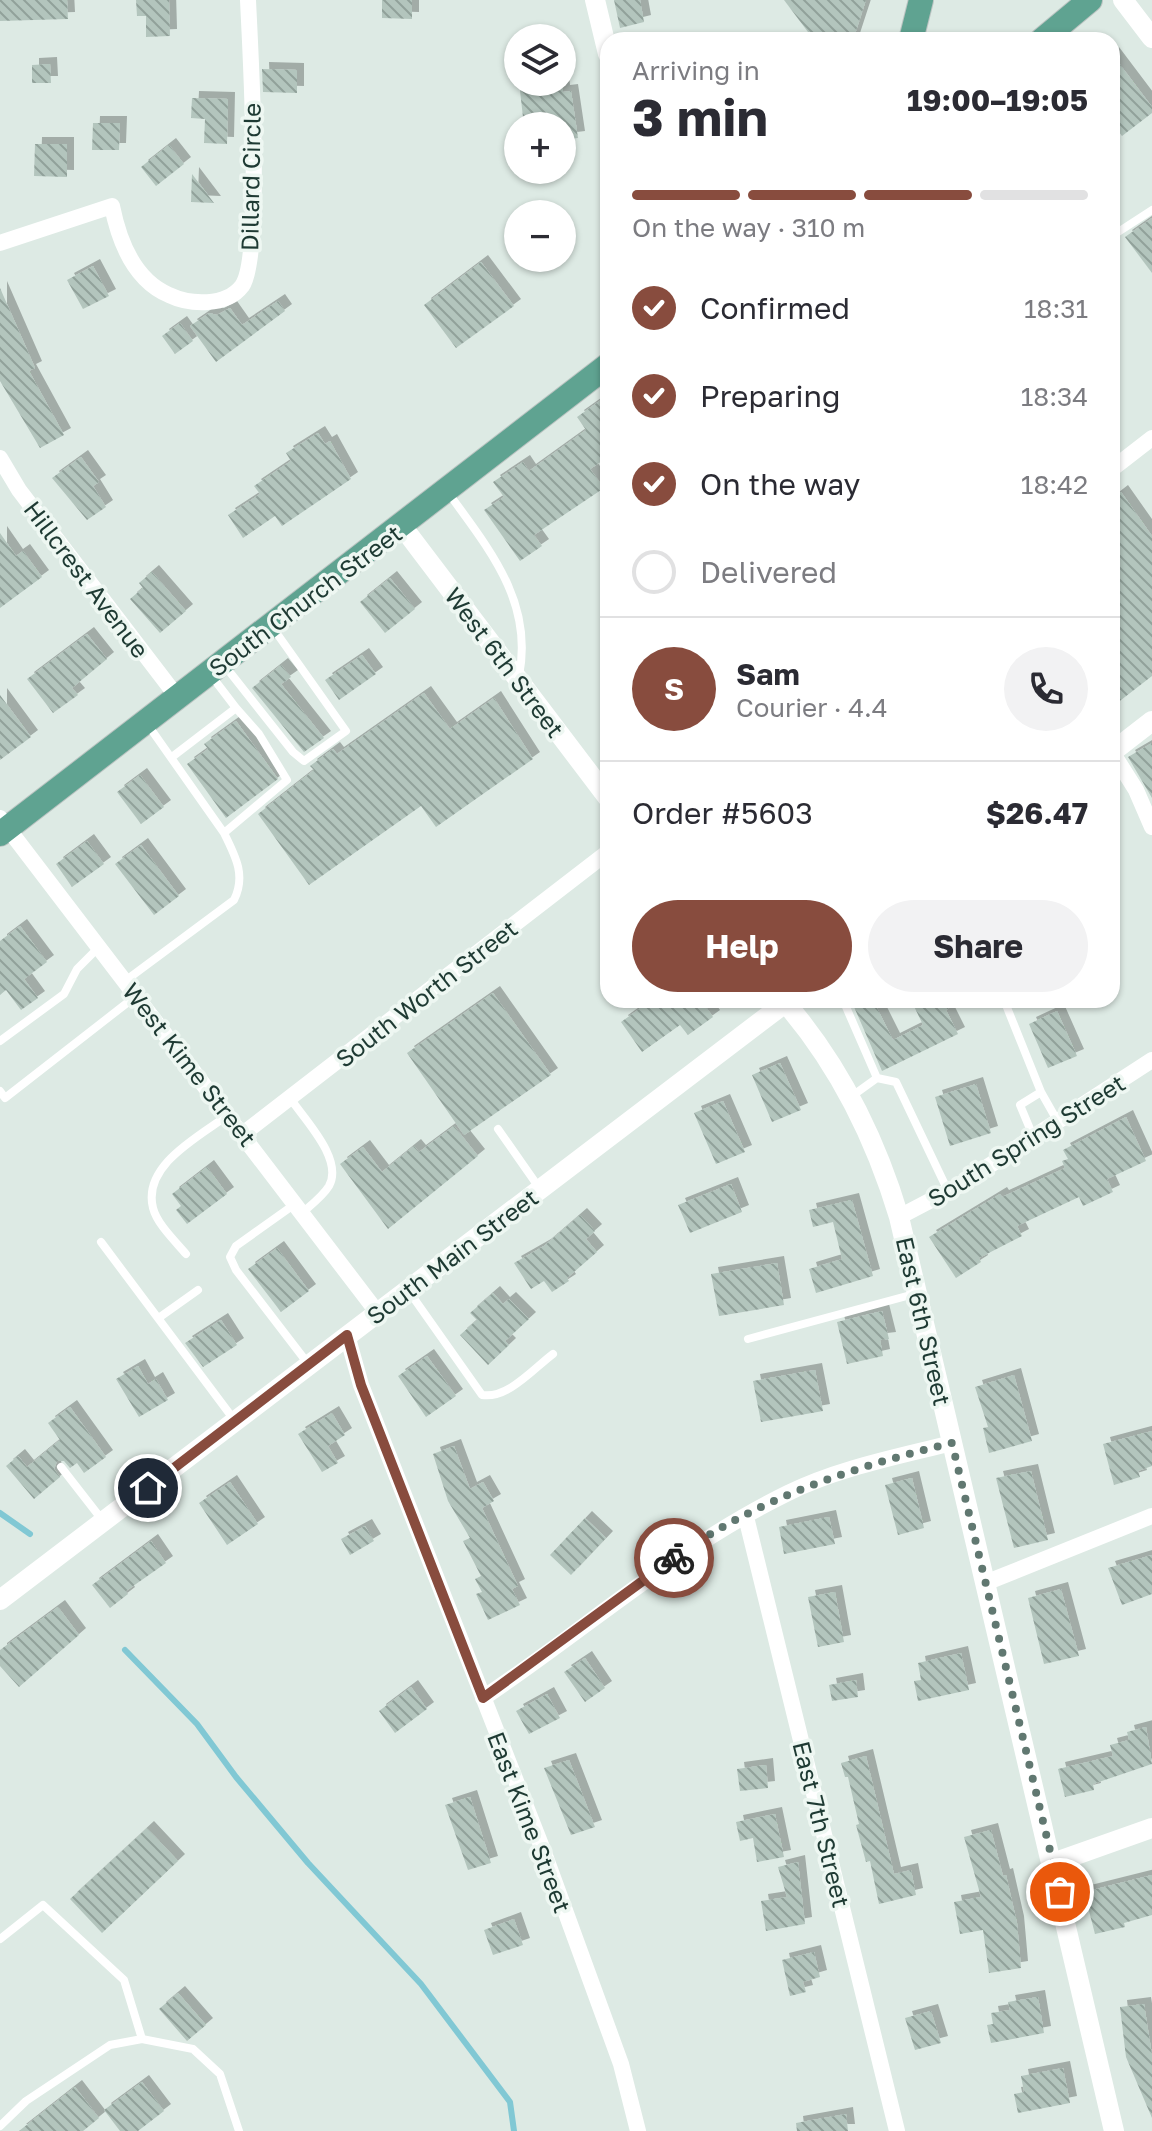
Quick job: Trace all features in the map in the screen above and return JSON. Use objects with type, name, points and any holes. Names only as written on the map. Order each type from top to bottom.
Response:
[{"type":"main road","points":[[913,32],[921,0]]},
{"type":"main road","points":[[1052,32],[1090,0]]},
{"type":"main road","name":"South Church Street","points":[[3,826],[178,698],[600,371]]},
{"type":"street","name":"Dillard Circle","points":[[0,243],[112,206],[119,239],[158,290],[183,301],[199,303],[227,298],[243,285],[251,245],[253,155],[248,0]]},
{"type":"street","points":[[595,0],[603,32]]},
{"type":"street","points":[[1123,0],[1152,38]]},
{"type":"street","points":[[1120,463],[1152,438]]},
{"type":"street","name":"Hillcrest Avenue","points":[[0,458],[19,490],[178,698]]},
{"type":"street","name":"West 6th Street","points":[[402,526],[600,788]]},
{"type":"street","points":[[1120,746],[1152,721]]},
{"type":"street","points":[[1120,765],[1136,790],[1152,827]]},
{"type":"street","name":"West Kime Street","points":[[3,826],[244,1133],[377,1312]]},
{"type":"street","name":"South Worth Street","points":[[244,1133],[600,858]]},
{"type":"street","name":"South Main Street","points":[[0,1600],[777,1008]]},
{"type":"street","name":"East 6th Street","points":[[791,1008],[851,1097],[882,1160],[899,1217],[1114,2131]]},
{"type":"street","name":"South Spring Street","points":[[899,1217],[948,1191],[1152,1060]]},
{"type":"street","name":"East Kime Street","points":[[347,1335],[361,1385],[621,2064],[638,2131]]},
{"type":"street","points":[[483,1698],[685,1550],[788,1493],[839,1473],[952,1443]]},
{"type":"street","points":[[985,1583],[1152,1516]]},
{"type":"street","name":"East 7th Street","points":[[746,1517],[897,2131]]},
{"type":"street","points":[[1053,1863],[1152,1828]]},
{"type":"lane","points":[[1120,231],[1152,210]]},
{"type":"lane","points":[[446,491],[505,577],[518,610],[524,651],[518,681]]},
{"type":"lane","points":[[216,667],[293,752],[304,761],[314,757],[346,731],[270,625]]},
{"type":"lane","points":[[216,667],[236,708],[259,734],[287,780],[224,833]]},
{"type":"lane","points":[[172,757],[236,708]]},
{"type":"lane","points":[[125,981],[234,900],[242,884],[235,855],[224,833],[145,721]]},
{"type":"lane","points":[[0,1041],[64,994],[77,969],[99,947]]},
{"type":"lane","points":[[0,1091],[5,1098],[136,996]]},
{"type":"lane","points":[[846,1008],[877,1078]]},
{"type":"lane","points":[[1007,1008],[1041,1092],[1058,1122]]},
{"type":"lane","points":[[851,1097],[877,1078],[896,1082],[948,1191]]},
{"type":"lane","points":[[1034,1137],[1020,1105],[1041,1092]]},
{"type":"lane","points":[[290,1098],[331,1160],[334,1175],[328,1189],[236,1246],[230,1257],[236,1270],[309,1365]]},
{"type":"lane","points":[[186,1254],[153,1209],[154,1184],[172,1158],[229,1114]]},
{"type":"lane","points":[[498,1129],[540,1189]]},
{"type":"lane","points":[[101,1242],[236,1422]]},
{"type":"lane","points":[[160,1317],[198,1290]]},
{"type":"lane","points":[[407,1290],[482,1395],[493,1396],[507,1389],[553,1354]]},
{"type":"lane","points":[[748,1339],[919,1293]]},
{"type":"lane","points":[[61,1467],[103,1522]]},
{"type":"lane","points":[[0,1939],[43,1905],[124,1980],[142,2039]]},
{"type":"lane","points":[[0,2126],[26,2101],[110,2045],[142,2039],[193,2049],[220,2074],[239,2131]]},
{"type":"building","points":[[0,0],[67,0],[68,19],[0,21]]},
{"type":"building","points":[[136,0],[169,0],[170,36],[146,37],[146,16],[137,16]]},
{"type":"building","points":[[382,0],[412,0],[412,19],[382,18]]},
{"type":"building","points":[[614,0],[640,0],[644,22],[620,28]]},
{"type":"building","points":[[784,0],[866,0],[856,32],[808,32]]},
{"type":"building","points":[[50,64],[51,83],[32,83],[32,65]]},
{"type":"building","points":[[1120,65],[1152,107],[1152,113],[1122,136]]},
{"type":"building","points":[[262,69],[297,70],[297,93],[263,92]]},
{"type":"building","points":[[521,96],[572,96],[574,112],[522,112]]},
{"type":"building","points":[[192,98],[228,99],[227,144],[204,143],[205,119],[191,118]]},
{"type":"building","points":[[93,123],[120,123],[119,150],[92,150]]},
{"type":"building","points":[[35,144],[67,144],[67,177],[34,176]]},
{"type":"building","points":[[169,145],[184,164],[156,186],[141,167]]},
{"type":"building","points":[[192,174],[214,203],[191,202]]},
{"type":"building","points":[[1152,218],[1152,273],[1125,237]]},
{"type":"building","points":[[481,262],[514,306],[456,348],[424,305]]},
{"type":"building","points":[[93,266],[109,296],[83,309],[67,280]]},
{"type":"building","points":[[0,288],[35,368],[29,371],[64,435],[40,448],[0,381]]},
{"type":"building","points":[[278,301],[285,311],[216,362],[190,326],[209,313],[217,315],[230,308],[242,325]]},
{"type":"building","points":[[180,323],[193,341],[175,354],[162,336]]},
{"type":"building","points":[[600,401],[600,462],[590,469],[600,483],[600,491],[534,535],[542,546],[520,561],[484,510],[504,497],[493,482],[523,462],[529,471],[586,430],[577,417]]},
{"type":"building","points":[[318,433],[325,444],[330,441],[351,479],[282,526],[275,516],[243,538],[228,515],[260,494],[254,486],[291,461],[286,453]]},
{"type":"building","points":[[81,457],[99,482],[93,486],[106,507],[87,520],[52,478]]},
{"type":"building","points":[[1120,493],[1152,536],[1152,676],[1120,701],[1121,564]]},
{"type":"building","points":[[0,533],[16,556],[23,551],[42,577],[0,608]]},
{"type":"building","points":[[152,572],[186,611],[160,633],[130,599],[143,588],[139,583]]},
{"type":"building","points":[[390,578],[415,609],[385,633],[360,602]]},
{"type":"building","points":[[87,634],[107,659],[72,688],[78,695],[53,713],[27,679]]},
{"type":"building","points":[[362,655],[376,674],[339,700],[325,680]]},
{"type":"building","points":[[281,665],[291,677],[281,684],[324,738],[304,752],[252,688]]},
{"type":"building","points":[[424,693],[450,729],[494,698],[533,759],[436,827],[421,806],[309,885],[258,814],[314,770],[310,766],[333,749],[337,754]]},
{"type":"building","points":[[0,695],[31,737],[0,760]]},
{"type":"building","points":[[236,721],[278,779],[226,818],[187,764],[208,749],[204,744]]},
{"type":"building","points":[[1152,743],[1152,798],[1128,757]]},
{"type":"building","points":[[140,775],[164,807],[141,824],[117,792]]},
{"type":"building","points":[[87,841],[104,864],[72,887],[56,864]]},
{"type":"building","points":[[141,845],[179,896],[154,915],[115,864]]},
{"type":"building","points":[[20,926],[47,962],[24,979],[38,998],[21,1010],[6,990],[0,995],[0,941]]},
{"type":"building","points":[[493,993],[551,1075],[464,1135],[407,1053]]},
{"type":"building","points":[[641,1008],[707,1008],[713,1017],[688,1035],[680,1025],[642,1052],[621,1022]]},
{"type":"building","points":[[854,1008],[877,1008],[893,1040],[923,1025],[915,1008],[949,1008],[946,1010],[958,1034],[882,1071]]},
{"type":"building","points":[[1057,1011],[1077,1056],[1048,1068],[1029,1024]]},
{"type":"building","points":[[780,1063],[801,1110],[772,1122],[752,1075]]},
{"type":"building","points":[[976,1084],[991,1133],[950,1146],[935,1097]]},
{"type":"building","points":[[723,1101],[745,1152],[716,1164],[694,1113]]},
{"type":"building","points":[[1126,1117],[1146,1161],[1107,1179],[1113,1192],[1083,1206],[1079,1197],[1017,1226],[1022,1236],[979,1258],[981,1262],[956,1278],[929,1237],[1000,1194],[1002,1197],[1065,1168],[1062,1161],[1068,1159],[1063,1150]]},
{"type":"building","points":[[454,1126],[478,1156],[388,1229],[340,1164],[363,1147],[382,1172],[414,1146],[419,1152]]},
{"type":"building","points":[[207,1167],[227,1194],[187,1224],[176,1210],[181,1206],[172,1194]]},
{"type":"building","points":[[731,1184],[742,1212],[690,1233],[678,1205]]},
{"type":"building","points":[[852,1200],[873,1276],[816,1293],[809,1269],[842,1259],[833,1222],[813,1227],[809,1210]]},
{"type":"building","points":[[580,1215],[595,1231],[586,1239],[597,1252],[567,1278],[569,1281],[552,1292],[544,1281],[531,1289],[514,1263],[544,1246]]},
{"type":"building","points":[[277,1248],[309,1291],[281,1312],[248,1269]]},
{"type":"building","points":[[777,1263],[784,1305],[719,1316],[711,1274]]},
{"type":"building","points":[[493,1293],[503,1304],[509,1299],[529,1319],[505,1341],[509,1345],[488,1365],[460,1335],[477,1320],[470,1313]]},
{"type":"building","points":[[882,1311],[889,1339],[880,1340],[883,1356],[847,1364],[837,1322]]},
{"type":"building","points":[[221,1320],[237,1345],[203,1367],[185,1343]]},
{"type":"building","points":[[427,1356],[456,1396],[426,1417],[398,1376]]},
{"type":"building","points":[[138,1366],[148,1384],[156,1379],[168,1400],[139,1417],[116,1379]]},
{"type":"building","points":[[815,1370],[823,1411],[761,1422],[753,1381]]},
{"type":"building","points":[[1014,1375],[1032,1441],[989,1453],[983,1428],[988,1427],[975,1387]]},
{"type":"building","points":[[70,1407],[106,1457],[84,1473],[77,1463],[70,1468],[64,1461],[57,1461],[54,1469],[60,1477],[34,1499],[6,1466],[18,1456],[27,1467],[60,1440],[48,1423]]},
{"type":"building","points":[[332,1413],[345,1435],[328,1446],[338,1463],[322,1472],[298,1434]]},
{"type":"building","points":[[1152,1431],[1152,1466],[1138,1471],[1140,1477],[1114,1485],[1103,1444]]},
{"type":"building","points":[[454,1446],[470,1489],[483,1482],[494,1501],[482,1508],[518,1586],[512,1589],[520,1605],[488,1620],[476,1594],[482,1592],[475,1579],[481,1576],[463,1541],[470,1538],[448,1501],[433,1454]]},
{"type":"building","points":[[1031,1471],[1048,1540],[1014,1548],[996,1478]]},
{"type":"building","points":[[912,1478],[924,1528],[898,1535],[885,1485]]},
{"type":"building","points":[[230,1482],[258,1524],[227,1545],[199,1503]]},
{"type":"building","points":[[829,1517],[835,1544],[784,1554],[779,1527]]},
{"type":"building","points":[[585,1518],[606,1538],[571,1575],[550,1555]]},
{"type":"building","points":[[365,1526],[374,1541],[350,1555],[341,1539]]},
{"type":"building","points":[[151,1541],[166,1563],[126,1591],[128,1594],[110,1608],[92,1585]]},
{"type":"building","points":[[1152,1555],[1152,1594],[1122,1605],[1108,1568]]},
{"type":"building","points":[[1061,1589],[1079,1656],[1044,1664],[1028,1598]]},
{"type":"building","points":[[835,1592],[844,1642],[818,1647],[808,1597]]},
{"type":"building","points":[[58,1607],[79,1635],[19,1687],[0,1666],[0,1650]]},
{"type":"building","points":[[961,1653],[969,1690],[918,1701],[914,1681],[921,1680],[918,1663]]},
{"type":"building","points":[[585,1658],[605,1688],[585,1702],[564,1672]]},
{"type":"building","points":[[856,1680],[858,1697],[832,1701],[829,1685]]},
{"type":"building","points":[[411,1687],[427,1709],[395,1733],[379,1711]]},
{"type":"building","points":[[547,1694],[560,1718],[529,1734],[516,1711]]},
{"type":"building","points":[[1146,1727],[1152,1764],[1093,1784],[1094,1790],[1065,1797],[1058,1769],[1113,1756],[1110,1745],[1129,1740],[1127,1732]]},
{"type":"building","points":[[866,1756],[894,1874],[911,1870],[916,1895],[879,1904],[870,1861],[866,1862],[856,1825],[859,1824],[848,1777],[845,1777],[841,1763]]},
{"type":"building","points":[[569,1760],[595,1827],[571,1835],[544,1768]]},
{"type":"building","points":[[766,1765],[768,1788],[740,1791],[737,1769]]},
{"type":"building","points":[[470,1797],[491,1863],[468,1870],[445,1805]]},
{"type":"building","points":[[775,1814],[784,1857],[757,1862],[753,1838],[740,1841],[736,1822]]},
{"type":"building","points":[[147,1828],[178,1861],[102,1933],[70,1899]]},
{"type":"building","points":[[991,1830],[1017,1923],[1021,1968],[989,1973],[983,1930],[960,1934],[954,1902],[981,1897],[964,1837]]},
{"type":"building","points":[[798,1862],[805,1924],[766,1931],[761,1901],[787,1897],[778,1867]]},
{"type":"building","points":[[1152,1875],[1152,1915],[1124,1923],[1125,1927],[1095,1934],[1084,1892]]},
{"type":"building","points":[[514,1919],[523,1945],[493,1955],[484,1930]]},
{"type":"building","points":[[814,1952],[820,1977],[803,1982],[806,1992],[790,1996],[782,1960]]},
{"type":"building","points":[[178,1993],[206,2025],[187,2041],[159,2009]]},
{"type":"building","points":[[1038,1997],[1044,2033],[991,2043],[987,2025],[993,2024],[991,2013],[1010,2010],[1008,2002]]},
{"type":"building","points":[[1144,2004],[1152,2055],[1152,2118],[1126,2057],[1120,2007]]},
{"type":"building","points":[[931,2011],[941,2043],[915,2050],[905,2018]]},
{"type":"building","points":[[1063,2068],[1070,2103],[1018,2113],[1014,2094],[1024,2092],[1021,2076]]},
{"type":"building","points":[[142,2082],[164,2111],[138,2131],[120,2131],[104,2110]]},
{"type":"building","points":[[75,2087],[99,2118],[83,2131],[19,2131]]},
{"type":"building","points":[[846,2114],[848,2131],[797,2131],[796,2123]]},
{"type":"waterway","points":[[0,1513],[30,1534]]},
{"type":"waterway","points":[[125,1650],[197,1724],[236,1777],[308,1863],[421,1984],[510,2102],[514,2131]]},
{"type":"way so far","points":[[674,1558],[788,1493],[839,1473],[952,1443],[1060,1892]]},
{"type":"route","points":[[148,1488],[347,1335],[361,1385],[483,1698],[674,1558]]}]
